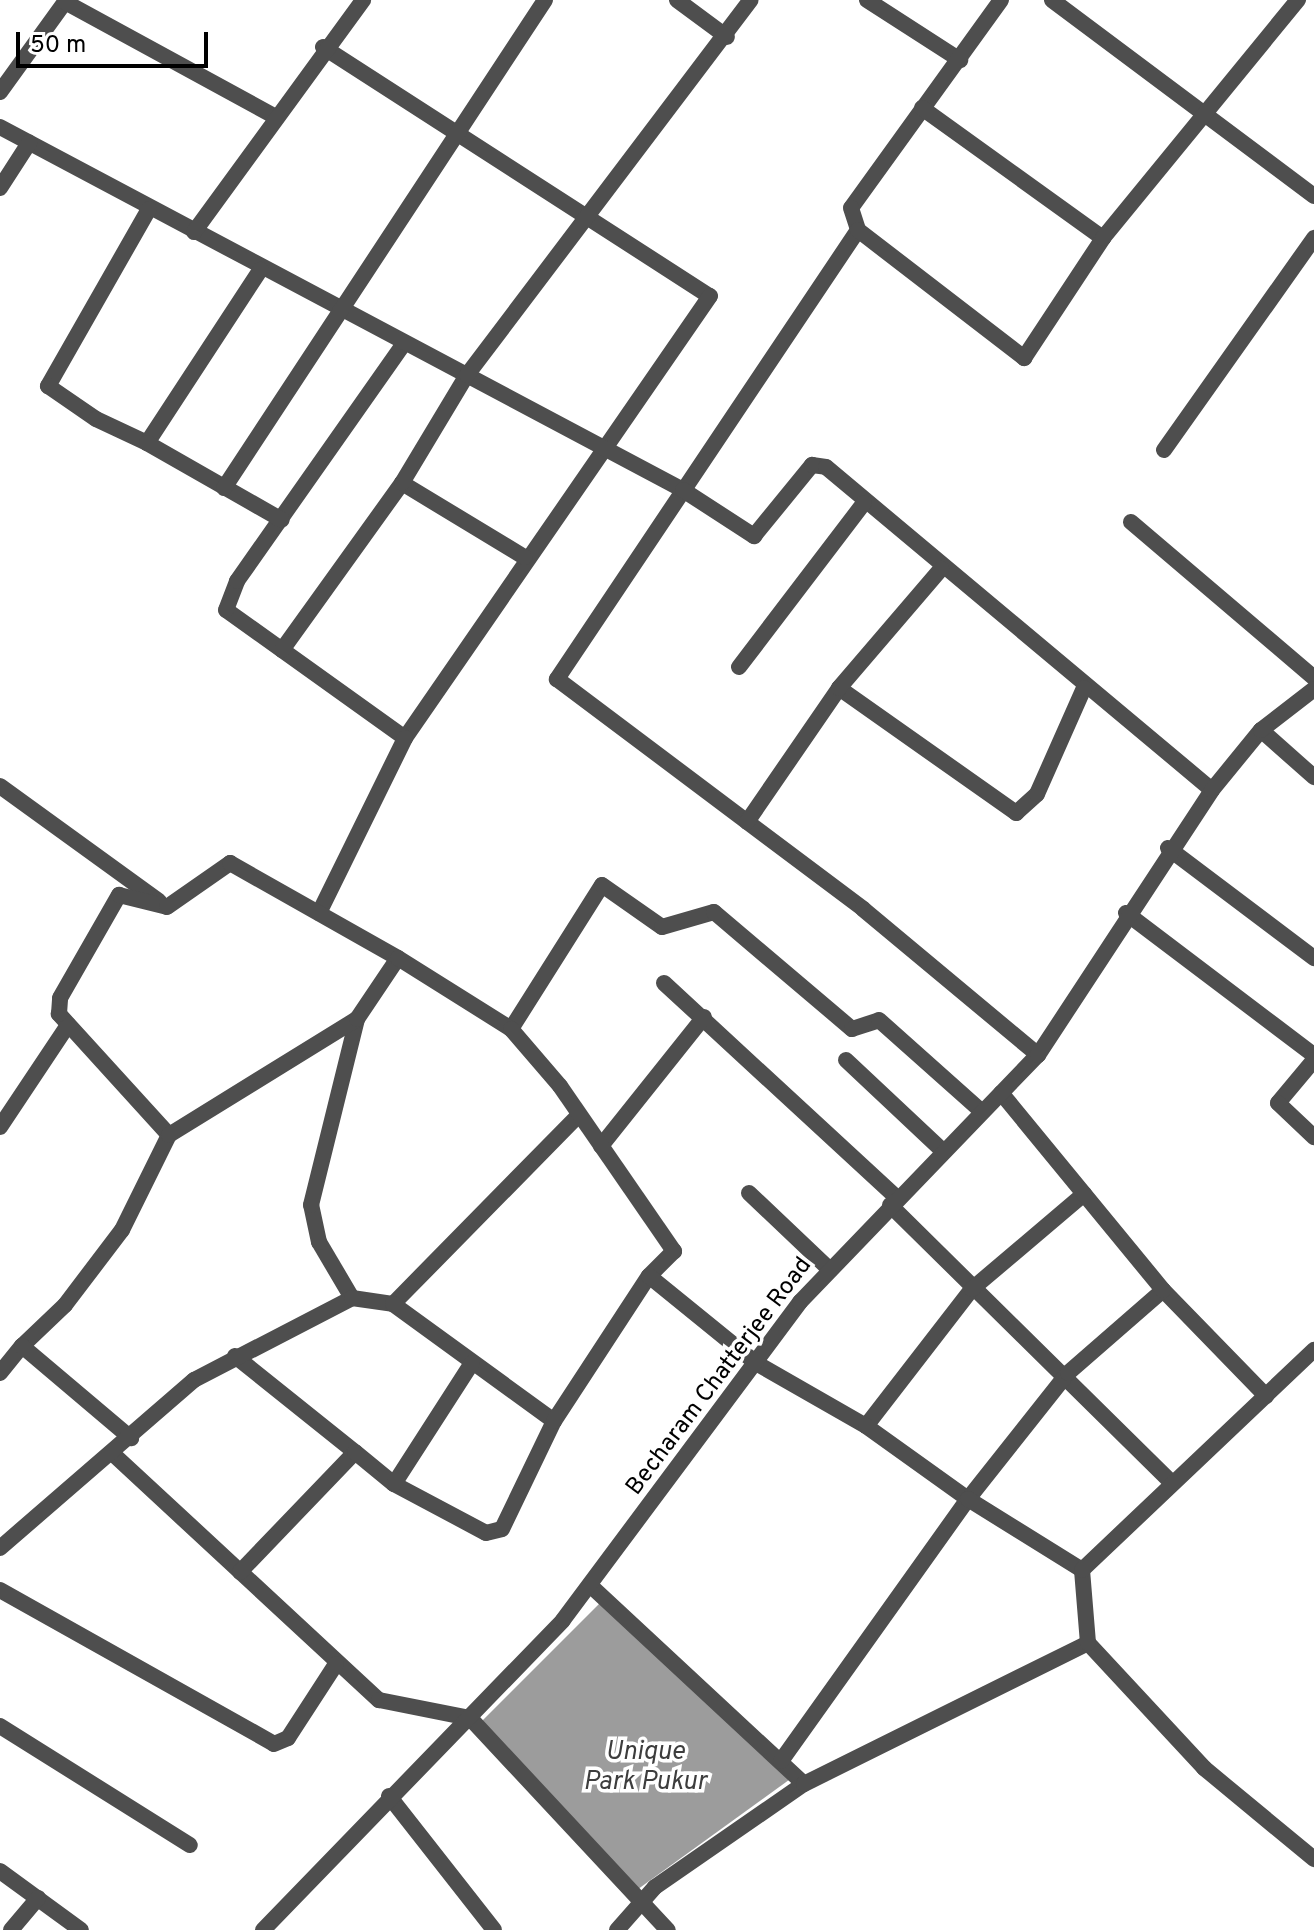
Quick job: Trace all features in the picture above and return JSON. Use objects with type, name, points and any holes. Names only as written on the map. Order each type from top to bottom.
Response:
[{"type":"street","points":[[194,232],[323,47],[363,0]]},
{"type":"street","points":[[224,488],[545,0]]},
{"type":"street","points":[[677,0],[727,37]]},
{"type":"street","points":[[282,650],[402,483],[467,375],[585,214],[727,37],[751,0]]},
{"type":"street","points":[[867,0],[960,60]]},
{"type":"street","points":[[1001,0],[851,208],[858,230],[1024,358],[1103,238],[1203,112],[1298,0]]},
{"type":"street","points":[[1052,0],[1314,196]]},
{"type":"street","points":[[0,92],[65,2],[274,116]]},
{"type":"street","points":[[319,913],[405,738],[524,557],[710,296],[458,131],[323,47]]},
{"type":"street","points":[[922,108],[1103,238]]},
{"type":"street","points":[[0,127],[260,270],[467,375],[602,451],[683,490],[754,536],[812,465],[826,467],[941,569],[1212,790]]},
{"type":"street","points":[[0,188],[29,143]]},
{"type":"street","points":[[149,209],[48,386],[282,520]]},
{"type":"street","points":[[858,230],[557,679],[747,822],[1038,1055]]},
{"type":"street","points":[[1164,450],[1314,238]]},
{"type":"street","points":[[147,443],[260,270]]},
{"type":"street","points":[[403,345],[232,589],[226,610],[405,738]]},
{"type":"street","points":[[402,483],[524,557]]},
{"type":"street","points":[[739,667],[864,503]]},
{"type":"street","points":[[1131,522],[1314,678]]},
{"type":"street","points":[[747,822],[839,688],[941,569]]},
{"type":"street","points":[[839,688],[1016,813],[1037,794],[1084,688]]},
{"type":"street","name":"Becharam Chatterjee Road","points":[[263,1930],[389,1796],[470,1718],[592,1587],[756,1363],[830,1270],[942,1150],[1038,1055],[1168,848],[1212,790],[1261,730],[1314,689]]},
{"type":"street","points":[[1261,730],[1314,777]]},
{"type":"street","points":[[0,786],[167,907]]},
{"type":"street","points":[[1168,848],[1314,958]]},
{"type":"street","points":[[169,1135],[68,1025],[60,998],[108,907],[119,895],[167,907],[230,863],[398,958],[511,1029],[579,1115],[674,1251],[649,1276],[554,1421],[502,1529],[486,1533],[394,1484],[235,1356]]},
{"type":"street","points":[[511,1029],[602,885],[662,927],[714,912],[852,1029],[879,1020],[981,1111]]},
{"type":"street","points":[[1126,913],[1314,1058],[1278,1103],[1314,1137]]},
{"type":"street","points":[[352,1298],[319,1242],[311,1205],[357,1019],[398,958]]},
{"type":"street","points":[[664,983],[704,1017],[894,1201],[972,1289],[1068,1373],[1172,1483]]},
{"type":"street","points":[[601,1146],[704,1017]]},
{"type":"street","points":[[0,1373],[22,1346],[65,1305],[122,1230],[169,1135],[357,1019]]},
{"type":"street","points":[[0,1127],[68,1025]]},
{"type":"street","points":[[846,1060],[942,1150]]},
{"type":"street","points":[[1001,1093],[1163,1290],[1266,1396]]},
{"type":"street","points":[[393,1304],[579,1115]]},
{"type":"street","points":[[749,1193],[830,1270]]},
{"type":"street","points":[[866,1426],[972,1289],[1084,1194]]},
{"type":"street","points":[[649,1276],[756,1363],[866,1426],[968,1499],[1082,1570]]},
{"type":"street","points":[[781,1761],[968,1499],[1068,1373],[1163,1290]]},
{"type":"street","points":[[0,1548],[131,1438],[194,1380],[235,1356],[352,1298],[393,1304],[554,1421]]},
{"type":"street","points":[[22,1346],[131,1438]]},
{"type":"street","points":[[1082,1570],[1314,1350]]},
{"type":"street","points":[[394,1484],[472,1363]]},
{"type":"street","points":[[240,1572],[355,1452]]},
{"type":"street","points":[[112,1453],[336,1664],[379,1700],[470,1718],[640,1904],[668,1930]]},
{"type":"street","points":[[1082,1570],[1088,1643],[1204,1768],[1314,1859]]},
{"type":"street","points":[[592,1587],[804,1784]]},
{"type":"street","points":[[0,1590],[274,1744],[288,1738],[336,1664]]},
{"type":"street","points":[[617,1930],[640,1904],[804,1784],[1088,1643]]},
{"type":"street","points":[[0,1726],[190,1845]]},
{"type":"street","points":[[389,1796],[494,1930]]},
{"type":"street","points":[[0,1871],[81,1930]]},
{"type":"street","points":[[11,1930],[38,1898]]},
{"type":"water","name":"Unique Park Pukur","points":[[602,1601],[793,1777],[634,1892],[479,1724]]}]
